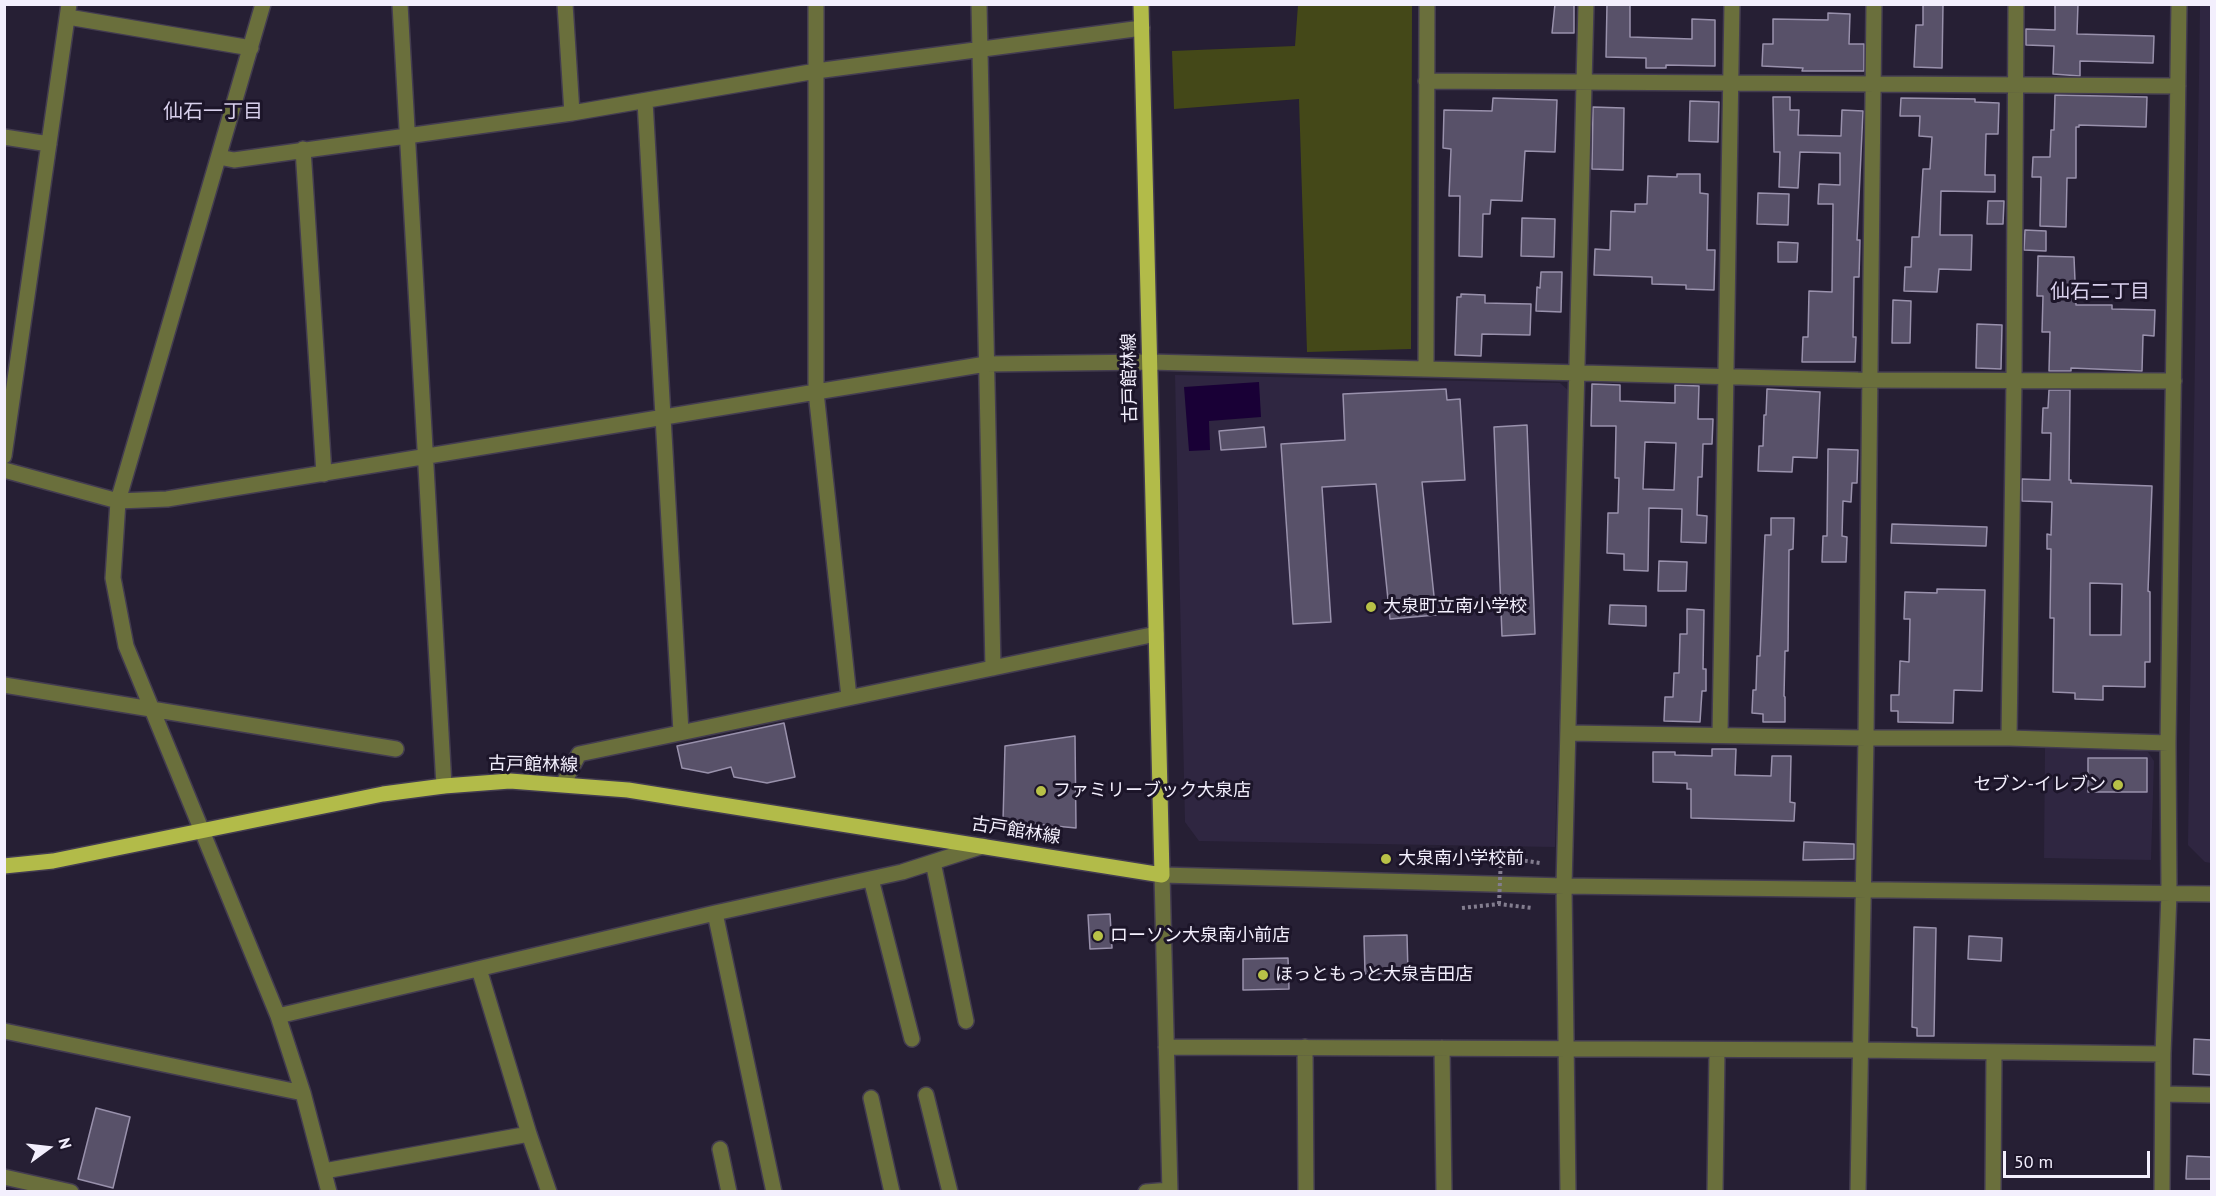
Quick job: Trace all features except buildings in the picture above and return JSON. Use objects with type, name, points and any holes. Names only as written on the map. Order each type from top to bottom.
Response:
[{"type":"main road","name":"古戸館林線","points":[[4,866],[53,861],[383,794],[510,781],[628,790],[1161,875],[1141,4]]},
{"type":"street","points":[[263,4],[118,501],[113,578],[126,646],[278,1016],[303,1093],[329,1191]]},
{"type":"street","points":[[400,4],[444,786]]},
{"type":"street","points":[[565,4],[572,112]]},
{"type":"street","points":[[816,4],[816,392],[849,697]]},
{"type":"street","points":[[979,4],[993,668]]},
{"type":"street","points":[[1426,369],[1427,4]]},
{"type":"street","points":[[1568,1191],[1564,886],[1587,4]]},
{"type":"street","points":[[1720,735],[1732,4]]},
{"type":"street","points":[[1858,1191],[1871,380],[1874,4]]},
{"type":"street","points":[[2009,738],[2016,4]]},
{"type":"street","points":[[2162,1191],[2163,1054],[2169,893],[2168,743],[2179,4]]},
{"type":"street","points":[[4,456],[69,11],[251,48]]},
{"type":"street","points":[[219,157],[234,160],[645,101],[816,71],[1142,28]]},
{"type":"street","points":[[1426,81],[2178,86]]},
{"type":"street","points":[[645,101],[681,732]]},
{"type":"street","points":[[4,137],[49,144]]},
{"type":"street","points":[[303,149],[324,474]]},
{"type":"street","points":[[4,470],[118,501],[167,499],[986,364],[1149,362],[1871,380],[2174,381]]},
{"type":"street","points":[[563,784],[579,754],[1156,634]]},
{"type":"street","points":[[4,685],[396,749]]},
{"type":"street","points":[[1569,732],[1866,738],[2009,738],[2168,743]]},
{"type":"street","points":[[278,1016],[715,913],[871,879],[984,846]]},
{"type":"street","points":[[933,862],[966,1021]]},
{"type":"street","points":[[1146,1191],[1170,1191],[1161,875],[1564,886],[2211,894]]},
{"type":"street","points":[[871,879],[912,1039]]},
{"type":"street","points":[[715,913],[774,1191]]},
{"type":"street","points":[[479,969],[529,1134],[549,1191]]},
{"type":"street","points":[[4,1031],[303,1093]]},
{"type":"street","points":[[1166,1047],[1861,1050],[2163,1054]]},
{"type":"street","points":[[1305,1047],[1306,1191]]},
{"type":"street","points":[[1442,1048],[1444,1191]]},
{"type":"street","points":[[1715,1191],[1717,1051]]},
{"type":"street","points":[[1993,1191],[1994,1053]]},
{"type":"street","points":[[2163,1094],[2211,1095]]},
{"type":"street","points":[[926,1095],[950,1191]]},
{"type":"street","points":[[871,1098],[892,1191]]},
{"type":"street","points":[[324,1171],[529,1134]]},
{"type":"street","points":[[720,1149],[729,1191]]},
{"type":"street","points":[[4,1177],[71,1191]]},
{"type":"path","points":[[1499,904],[1501,857],[1540,863]]},
{"type":"path","points":[[1462,908],[1499,904],[1532,908]]},
{"type":"shaded area","points":[[2211,4],[2212,863],[2205,862],[2188,845],[2200,5]]},
{"type":"shaded area","name":"大泉町立南小学校","points":[[1175,375],[1560,383],[1569,391],[1555,847],[1199,841],[1185,822]]},
{"type":"shaded area","points":[[1259,382],[1261,417],[1209,421],[1210,450],[1189,451],[1184,387]]},
{"type":"shaded area","points":[[2045,748],[2148,752],[2154,761],[2151,860],[2044,858]]},
{"type":"green space","points":[[1298,5],[1412,5],[1411,349],[1307,352],[1299,99],[1174,109],[1172,51],[1295,46]]},
{"type":"place","name":"大泉町立南小学校","points":[[1371,607]]},
{"type":"place","name":"セブン-イレブン","points":[[2118,785]]},
{"type":"place","name":"ファミリーブック大泉店","points":[[1041,791]]},
{"type":"place","name":"大泉南小学校前","points":[[1386,859]]},
{"type":"place","name":"ローソン大泉南小前店","points":[[1098,936]]},
{"type":"place","name":"ほっともっと大泉吉田店","points":[[1263,975]]},
{"type":"district","name":"仙石一丁目","points":[[213,112]]},
{"type":"district","name":"仙石二丁目","points":[[2100,292]]}]
